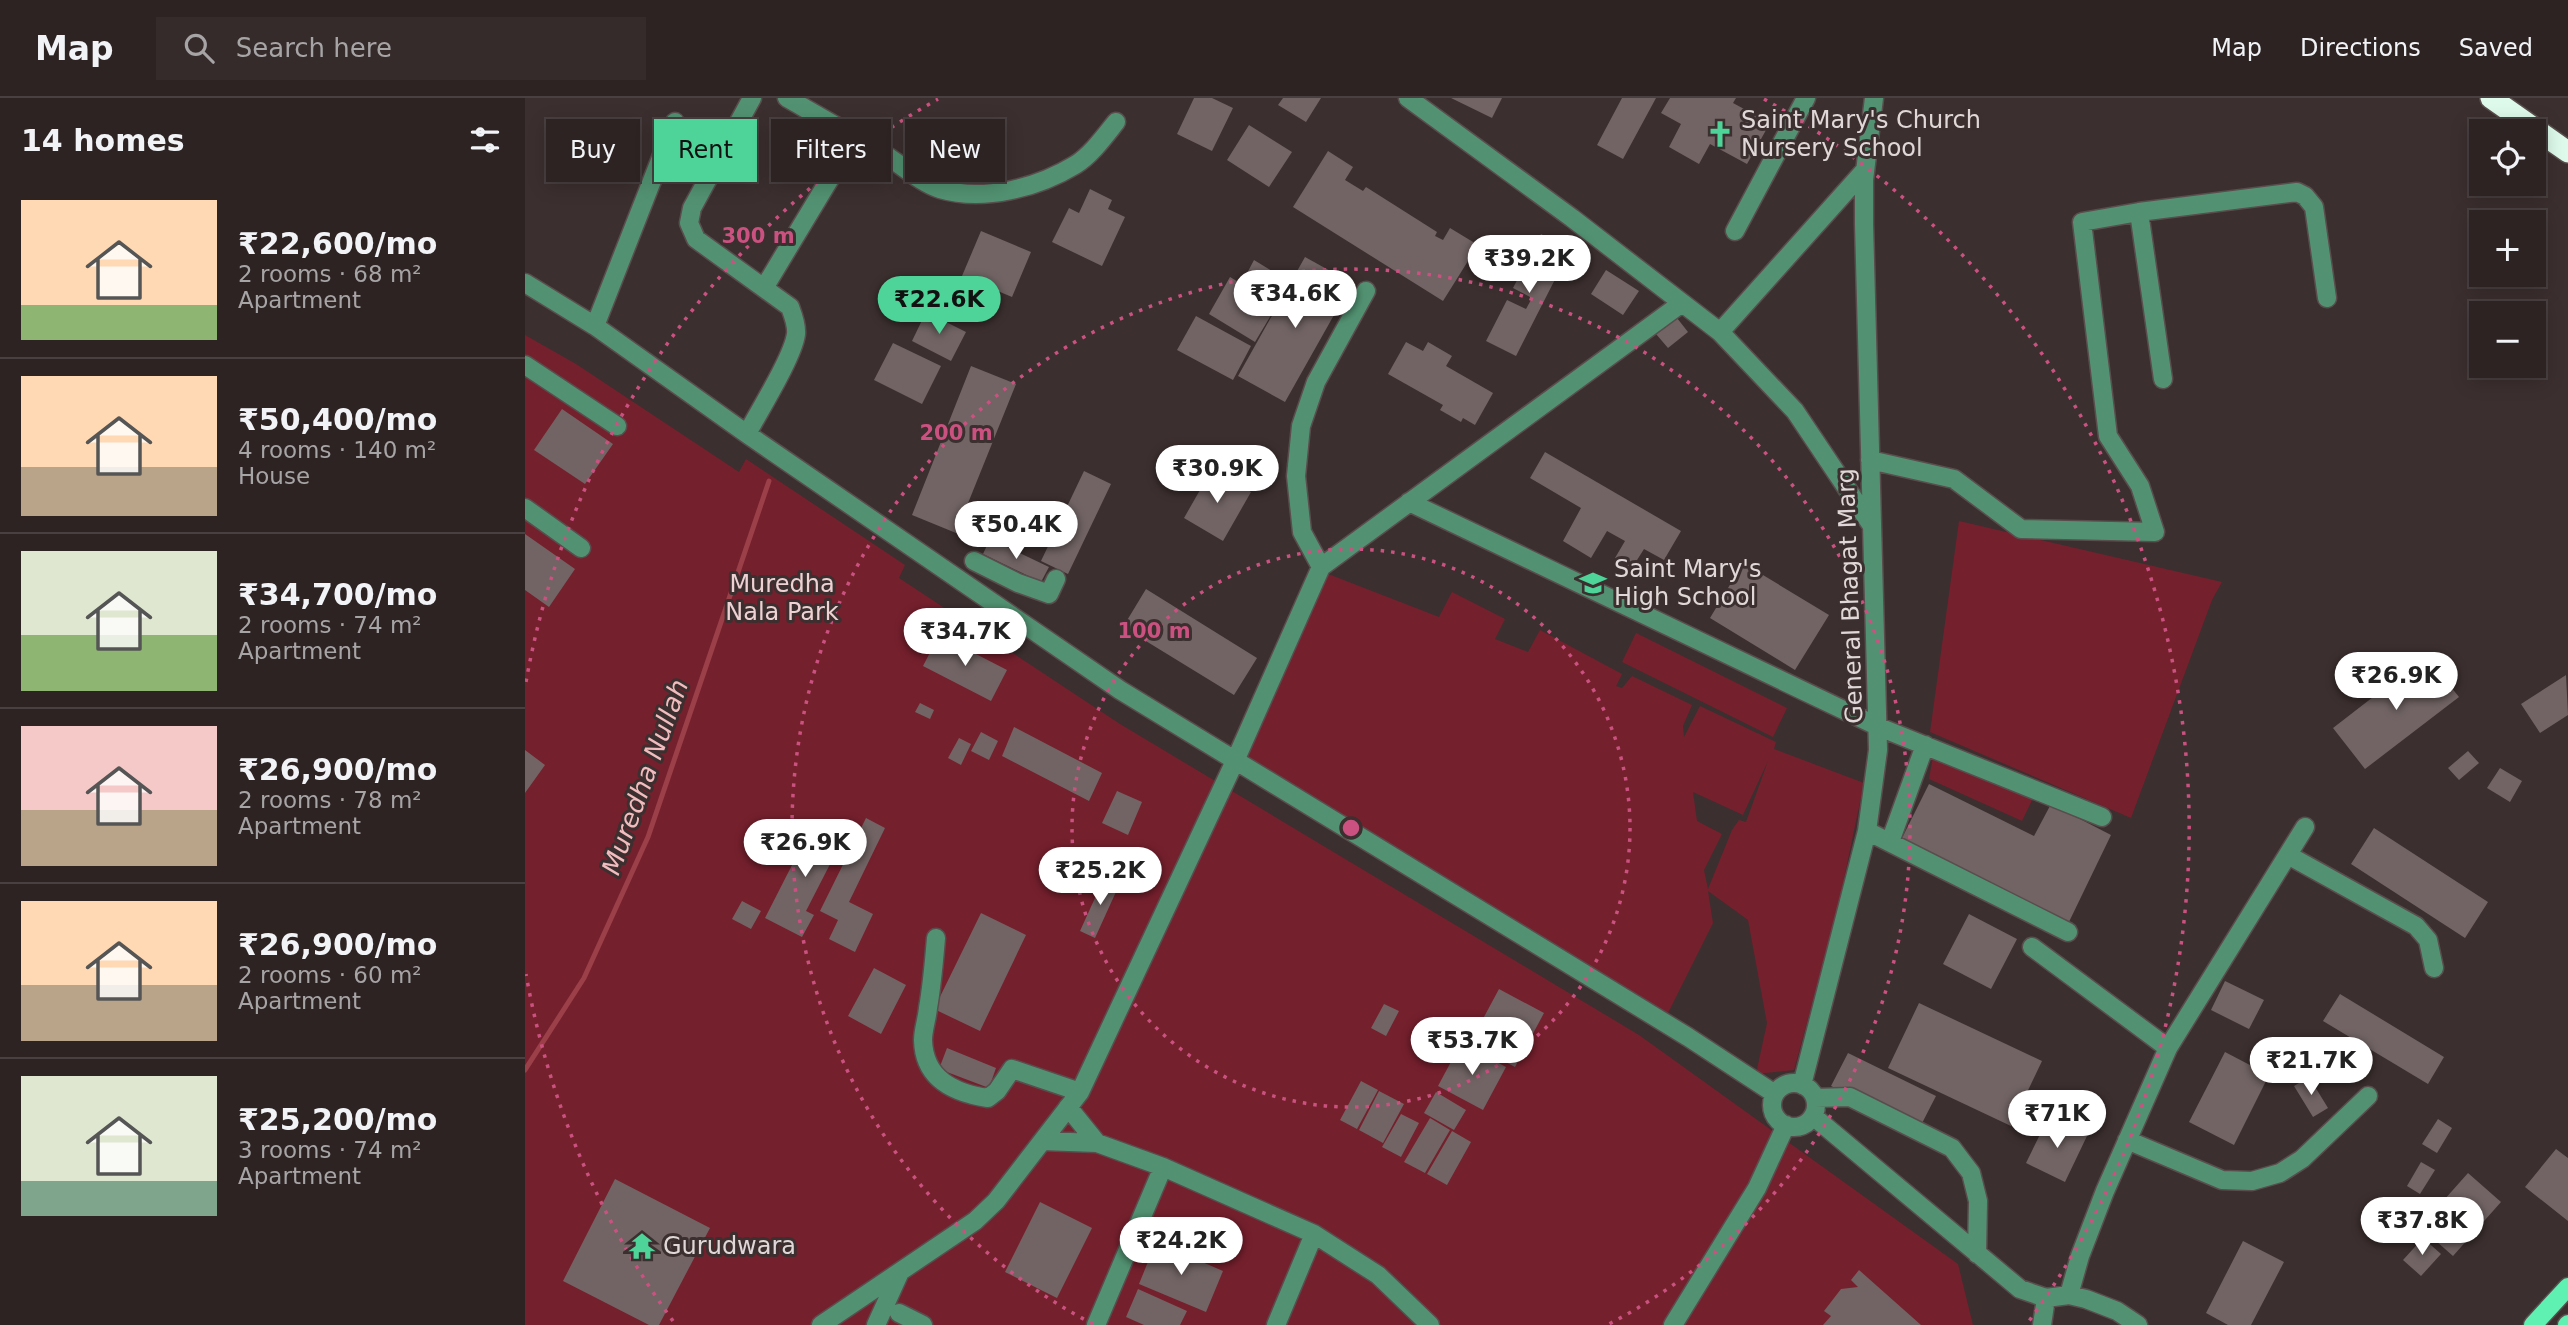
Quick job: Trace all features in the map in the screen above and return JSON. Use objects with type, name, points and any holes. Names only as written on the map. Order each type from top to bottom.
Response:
[{"type":"highway","points":[[2491,98],[2568,152]]},
{"type":"main road","points":[[2533,1325],[2568,1287]]},
{"type":"street","points":[[747,434],[788,355],[796,333],[795,318],[790,307],[696,239],[689,223],[692,208],[752,98]]},
{"type":"street","points":[[787,98],[824,119]]},
{"type":"street","points":[[1408,98],[1572,218],[1720,332],[1795,411],[1872,526]]},
{"type":"street","points":[[1735,231],[1806,98]]},
{"type":"street","name":"General Bhagat Marg","points":[[1810,1099],[1867,831],[1877,762],[1879,727],[1864,224],[1865,170],[1874,98]]},
{"type":"street","points":[[891,159],[938,188],[965,193],[990,193],[1027,186],[1076,164],[1100,142],[1116,122]]},
{"type":"street","points":[[1720,332],[1865,170]]},
{"type":"street","points":[[595,326],[654,174]]},
{"type":"street","points":[[764,288],[828,182]]},
{"type":"street","points":[[1870,460],[1954,479],[2021,529],[2155,532],[2140,486],[2108,436],[2082,222],[2297,192],[2305,196],[2314,207],[2327,298]]},
{"type":"street","points":[[2139,212],[2163,379]]},
{"type":"street","points":[[525,283],[595,326],[747,434],[1120,690],[1688,1037],[1775,1094]]},
{"type":"street","points":[[1321,567],[1303,532],[1296,476],[1301,426],[1316,382],[1366,290]]},
{"type":"street","points":[[821,1325],[975,1221],[996,1201],[1080,1092],[1235,761],[1321,567],[1682,303]]},
{"type":"street","points":[[525,365],[617,426]]},
{"type":"street","points":[[1409,502],[1879,727],[2102,817]]},
{"type":"street","points":[[525,508],[581,548]]},
{"type":"street","points":[[974,561],[1018,583],[1049,594],[1056,579]]},
{"type":"street","points":[[1004,612],[1018,583]]},
{"type":"street","points":[[1890,842],[1925,745]]},
{"type":"street","points":[[2069,1295],[2080,1256],[2168,1048],[2305,827]]},
{"type":"street","points":[[1867,831],[2068,932]]},
{"type":"street","points":[[2288,855],[2416,926],[2428,940],[2434,968]]},
{"type":"street","points":[[936,939],[923,1038],[925,1058],[932,1073],[949,1088],[971,1096],[988,1098],[997,1091],[1012,1069],[1080,1092]]},
{"type":"street","points":[[2032,947],[2168,1048]]},
{"type":"street","points":[[1810,1099],[1804,1124],[1792,1127],[1781,1122],[1772,1106],[1775,1094],[1790,1083],[1810,1099],[1977,1254],[2020,1289],[2046,1298],[2069,1295],[2117,1311],[2139,1325]]},
{"type":"street","points":[[2127,1140],[2222,1180],[2252,1181],[2280,1174],[2302,1159],[2368,1096]]},
{"type":"street","points":[[1810,1099],[1850,1097],[1952,1148],[1971,1173],[1978,1201],[1977,1254]]},
{"type":"street","points":[[1068,1107],[1097,1143]]},
{"type":"street","points":[[1672,1325],[1757,1188],[1786,1125]]},
{"type":"street","points":[[1042,1141],[1097,1143],[1163,1167],[1314,1234],[1378,1275],[1430,1325]]},
{"type":"street","points":[[1096,1325],[1163,1167]]},
{"type":"street","points":[[1276,1325],[1314,1234]]},
{"type":"street","points":[[876,1325],[900,1272]]},
{"type":"street","points":[[2042,1325],[2046,1298]]},
{"type":"street","points":[[899,1313],[923,1325]]},
{"type":"green space","name":"Muredha Nala Park","points":[[525,335],[576,364],[739,472],[746,459],[905,565],[899,578],[1120,724],[1639,1035],[1958,1264],[1973,1325],[525,1325]]},
{"type":"green space","points":[[1959,521],[2222,582],[2212,600],[2131,818],[1930,732]]},
{"type":"green space","points":[[1323,572],[1439,617],[1452,592],[1505,619],[1495,639],[1528,652],[1540,630],[1622,674],[1616,686],[1622,688],[1632,676],[1692,705],[1683,726],[1684,737],[1700,706],[1776,742],[1774,749],[1864,783],[1837,912],[1794,1070],[1756,1074],[1767,1023],[1748,920],[1708,891],[1713,923],[1667,1015],[1239,758]],"holes":[[[1768,761],[1746,822],[1739,820],[1732,830],[1708,889],[1704,870],[1722,834],[1697,821],[1693,792],[1743,815]]]},
{"type":"green space","points":[[1636,633],[1787,708],[1773,737],[1622,662]]},
{"type":"green space","points":[[1934,751],[2036,792],[2022,821],[1929,779]]},
{"type":"building","points":[[1194,98],[1212,98],[1233,108],[1212,151],[1177,134]]},
{"type":"building","points":[[1283,98],[1321,98],[1306,122],[1278,105]]},
{"type":"building","points":[[1451,98],[1502,98],[1492,118]]},
{"type":"building","points":[[1622,98],[1656,98],[1623,159],[1597,145]]},
{"type":"building","name":"Saint Mary's Church Nursery School","points":[[1670,98],[1736,98],[1733,103],[1770,123],[1747,164],[1710,144],[1699,164],[1669,147],[1681,124],[1661,113]]},
{"type":"building","points":[[1249,125],[1292,152],[1269,187],[1227,160]]},
{"type":"building","points":[[1328,151],[1353,167],[1345,180],[1363,191],[1366,187],[1437,232],[1435,236],[1443,240],[1450,228],[1478,245],[1443,301],[1293,207]]},
{"type":"building","points":[[1090,189],[1112,200],[1108,209],[1125,217],[1102,266],[1052,242],[1069,208],[1079,213]]},
{"type":"building","points":[[981,231],[1031,252],[1012,297],[962,276]]},
{"type":"building","points":[[1541,234],[1570,250],[1516,356],[1486,341],[1507,300],[1526,309],[1532,298],[1513,288]]},
{"type":"building","points":[[1305,257],[1352,283],[1285,402],[1238,376]]},
{"type":"building","points":[[1254,260],[1282,277],[1272,295],[1244,279]]},
{"type":"building","points":[[1606,270],[1639,291],[1623,315],[1591,294]]},
{"type":"building","points":[[1230,277],[1277,305],[1255,342],[1209,314]]},
{"type":"building","points":[[926,312],[966,332],[951,361],[912,341]]},
{"type":"building","points":[[1196,316],[1251,346],[1233,380],[1177,350]]},
{"type":"building","points":[[1677,318],[1688,332],[1668,348],[1656,334]]},
{"type":"building","points":[[1406,342],[1423,351],[1428,342],[1452,356],[1446,366],[1493,393],[1475,425],[1463,418],[1461,422],[1440,410],[1443,405],[1388,374]]},
{"type":"building","points":[[893,343],[941,366],[922,404],[874,380]]},
{"type":"building","points":[[971,366],[1016,384],[956,533],[912,515]]},
{"type":"building","points":[[562,409],[613,444],[585,484],[534,450]]},
{"type":"building","points":[[1545,452],[1681,531],[1664,560],[1644,549],[1632,568],[1615,558],[1625,541],[1607,531],[1591,558],[1563,541],[1581,508],[1530,478]]},
{"type":"building","points":[[1212,469],[1251,492],[1223,541],[1184,518]]},
{"type":"building","points":[[1084,471],[1111,484],[1068,574],[1041,561]]},
{"type":"building","points":[[525,534],[575,569],[549,607],[525,590]]},
{"type":"building","points":[[990,539],[1049,567],[1041,582],[983,554]]},
{"type":"building","points":[[1743,563],[1829,615],[1795,670],[1710,618]]},
{"type":"building","points":[[1146,589],[1257,658],[1234,695],[1123,627]]},
{"type":"building","points":[[939,635],[1007,670],[991,701],[923,666]]},
{"type":"building","points":[[2426,656],[2459,697],[2365,769],[2333,728]]},
{"type":"building","points":[[2566,675],[2568,715],[2540,733],[2521,704]]},
{"type":"building","points":[[920,703],[934,710],[930,719],[915,712]]},
{"type":"building","points":[[1014,727],[1102,773],[1089,801],[1002,756]]},
{"type":"building","points":[[981,732],[998,741],[989,760],[971,751]]},
{"type":"building","points":[[959,738],[971,744],[961,765],[948,758]]},
{"type":"building","points":[[525,750],[545,765],[525,793]]},
{"type":"building","points":[[2468,751],[2479,763],[2459,780],[2448,768]]},
{"type":"building","points":[[2500,768],[2522,781],[2510,802],[2487,788]]},
{"type":"building","points":[[1929,784],[2034,836],[2051,804],[2111,835],[2067,926],[1900,842]]},
{"type":"building","points":[[1117,791],[1142,802],[1128,835],[1102,823]]},
{"type":"building","points":[[866,818],[885,828],[849,902],[873,914],[855,952],[829,939],[838,920],[820,911]]},
{"type":"building","points":[[815,820],[845,835],[806,911],[814,915],[802,937],[765,918]]},
{"type":"building","points":[[2374,828],[2488,902],[2465,938],[2351,864]]},
{"type":"building","points":[[1105,876],[1120,883],[1095,938],[1080,931]]},
{"type":"building","points":[[742,901],[761,911],[751,929],[732,919]]},
{"type":"building","points":[[981,913],[1026,935],[980,1031],[934,1009]]},
{"type":"building","points":[[1969,914],[2017,939],[1991,989],[1943,964]]},
{"type":"building","points":[[874,968],[906,985],[881,1034],[848,1016]]},
{"type":"building","points":[[2225,981],[2264,1000],[2249,1029],[2211,1010]]},
{"type":"building","points":[[1499,989],[1544,1013],[1515,1067],[1470,1043]]},
{"type":"building","points":[[2340,994],[2444,1057],[2428,1084],[2323,1021]]},
{"type":"building","points":[[1919,1003],[2042,1061],[2011,1126],[1888,1068]]},
{"type":"building","points":[[1384,1004],[1399,1011],[1386,1036],[1371,1028]]},
{"type":"building","points":[[1461,1043],[1506,1067],[1483,1110],[1438,1086]]},
{"type":"building","points":[[947,1048],[996,1068],[989,1088],[939,1069]]},
{"type":"building","points":[[2225,1052],[2269,1075],[2234,1145],[2189,1122]]},
{"type":"building","points":[[1848,1053],[1936,1096],[1919,1129],[1831,1086]]},
{"type":"building","points":[[2309,1077],[2328,1108],[2313,1117],[2294,1086]]},
{"type":"building","points":[[1361,1081],[1378,1090],[1357,1129],[1340,1120]]},
{"type":"building","points":[[1379,1091],[1404,1104],[1383,1143],[1359,1130]]},
{"type":"building","points":[[1436,1092],[1466,1110],[1454,1130],[1424,1113]]},
{"type":"building","points":[[1401,1114],[1419,1123],[1401,1157],[1382,1147]]},
{"type":"building","points":[[1430,1118],[1450,1130],[1425,1173],[1404,1162]]},
{"type":"building","points":[[2048,1118],[2087,1136],[2065,1182],[2026,1163]]},
{"type":"building","points":[[2438,1119],[2452,1128],[2437,1153],[2422,1144]]},
{"type":"building","points":[[1452,1131],[1471,1142],[1447,1185],[1427,1174]]},
{"type":"building","points":[[2556,1149],[2568,1158],[2568,1221],[2525,1187]]},
{"type":"building","points":[[2421,1162],[2435,1170],[2420,1194],[2407,1186]]},
{"type":"building","points":[[2468,1173],[2501,1202],[2453,1256],[2420,1227]]},
{"type":"building","points":[[615,1179],[710,1228],[659,1325],[649,1325],[563,1281]]},
{"type":"building","points":[[1040,1202],[1092,1228],[1057,1298],[1005,1272]]},
{"type":"building","points":[[2423,1238],[2441,1254],[2421,1276],[2403,1260]]},
{"type":"building","points":[[2243,1241],[2284,1262],[2251,1325],[2228,1325],[2206,1313]]},
{"type":"building","points":[[1156,1242],[1223,1271],[1206,1312],[1139,1284]]},
{"type":"building","points":[[1859,1270],[1921,1325],[1823,1325],[1831,1316],[1824,1311],[1841,1289],[1858,1287],[1851,1280]]},
{"type":"building","points":[[1138,1289],[1187,1311],[1180,1325],[1144,1325],[1126,1317]]},
{"type":"waterway","name":"Muredha Nullah","points":[[525,1070],[584,978],[648,837],[769,481]]},
{"type":"place","name":"Saint Mary's Church Nursery School","points":[[1720,134]]},
{"type":"place","name":"Saint Mary's High School","points":[[1593,583]]},
{"type":"place","name":"Gurudwara","points":[[642,1246]]}]
